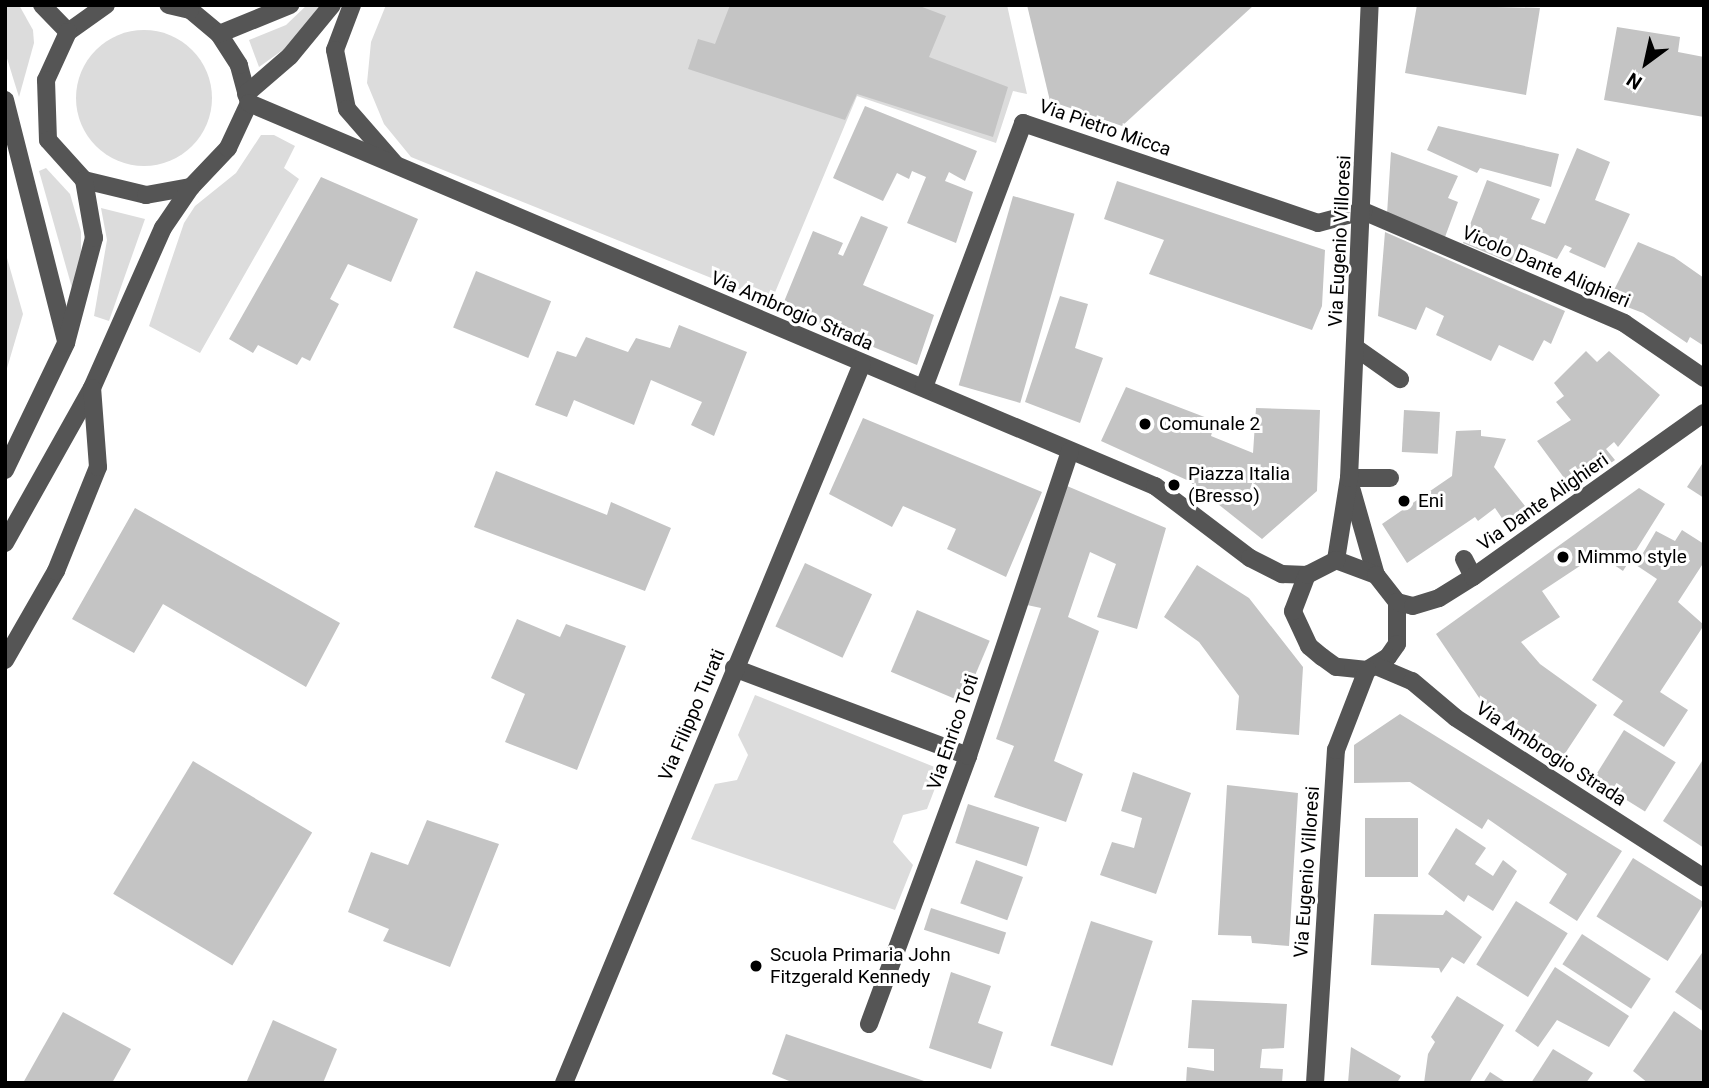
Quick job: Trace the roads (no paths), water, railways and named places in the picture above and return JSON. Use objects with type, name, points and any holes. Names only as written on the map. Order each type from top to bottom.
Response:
[{"type":"street","points":[[42,5],[68,32]]},
{"type":"street","points":[[5,470],[66,343],[94,238],[84,180],[48,140],[46,80],[68,32],[106,5]]},
{"type":"street","points":[[169,5],[190,10],[219,34],[239,65],[248,99]]},
{"type":"street","points":[[219,34],[290,5]]},
{"type":"street","points":[[5,543],[92,388],[147,260],[191,187],[228,148],[248,99],[290,56],[332,5]]},
{"type":"street","points":[[352,5],[335,50],[347,109],[397,167]]},
{"type":"street","name":"Via Eugenio Villoresi","points":[[1336,561],[1349,478],[1363,211],[1370,5]]},
{"type":"street","name":"Via Ambrogio Strada","points":[[248,99],[397,167],[1155,486],[1250,558],[1282,574],[1307,575]]},
{"type":"street","points":[[5,100],[66,343]]},
{"type":"street","name":"Via Pietro Micca","points":[[924,387],[1023,123],[1318,223],[1363,211]]},
{"type":"street","points":[[84,180],[146,195],[191,187]]},
{"type":"street","name":"Vicolo Dante Alighieri","points":[[1363,211],[1624,323],[1704,378]]},
{"type":"street","points":[[1356,348],[1401,379]]},
{"type":"street","name":"Via Filippo Turati","points":[[564,1083],[862,364]]},
{"type":"street","points":[[5,660],[56,572],[99,467],[92,388]]},
{"type":"street","name":"Via Dante Alighieri","points":[[1397,602],[1413,606],[1439,598],[1473,577],[1704,413]]},
{"type":"street","name":"Via Enrico Toti","points":[[869,1024],[968,756],[1070,452]]},
{"type":"street","points":[[1349,478],[1390,478]]},
{"type":"street","name":"Via Eugenio Villoresi","points":[[1349,478],[1376,575]]},
{"type":"street","points":[[1464,559],[1473,577]]},
{"type":"street","points":[[1336,561],[1376,575],[1397,602],[1397,644],[1371,668],[1336,667],[1309,646],[1293,611],[1307,575],[1336,561]]},
{"type":"street","points":[[734,668],[968,756]]},
{"type":"street","name":"Via Ambrogio Strada","points":[[1371,668],[1412,681],[1456,718],[1704,878]]},
{"type":"street","name":"Via Eugenio Villoresi","points":[[1315,1083],[1336,750],[1371,668]]},
{"type":"place","name":"Comunale 2","points":[[1145,424]]},
{"type":"place","name":"Piazza Italia (Bresso)","points":[[1174,485]]},
{"type":"place","name":"Eni","points":[[1404,501]]},
{"type":"place","name":"Mimmo style","points":[[1563,557]]},
{"type":"place","name":"Scuola Primaria John Fitzgerald Kennedy","points":[[756,966]]}]
